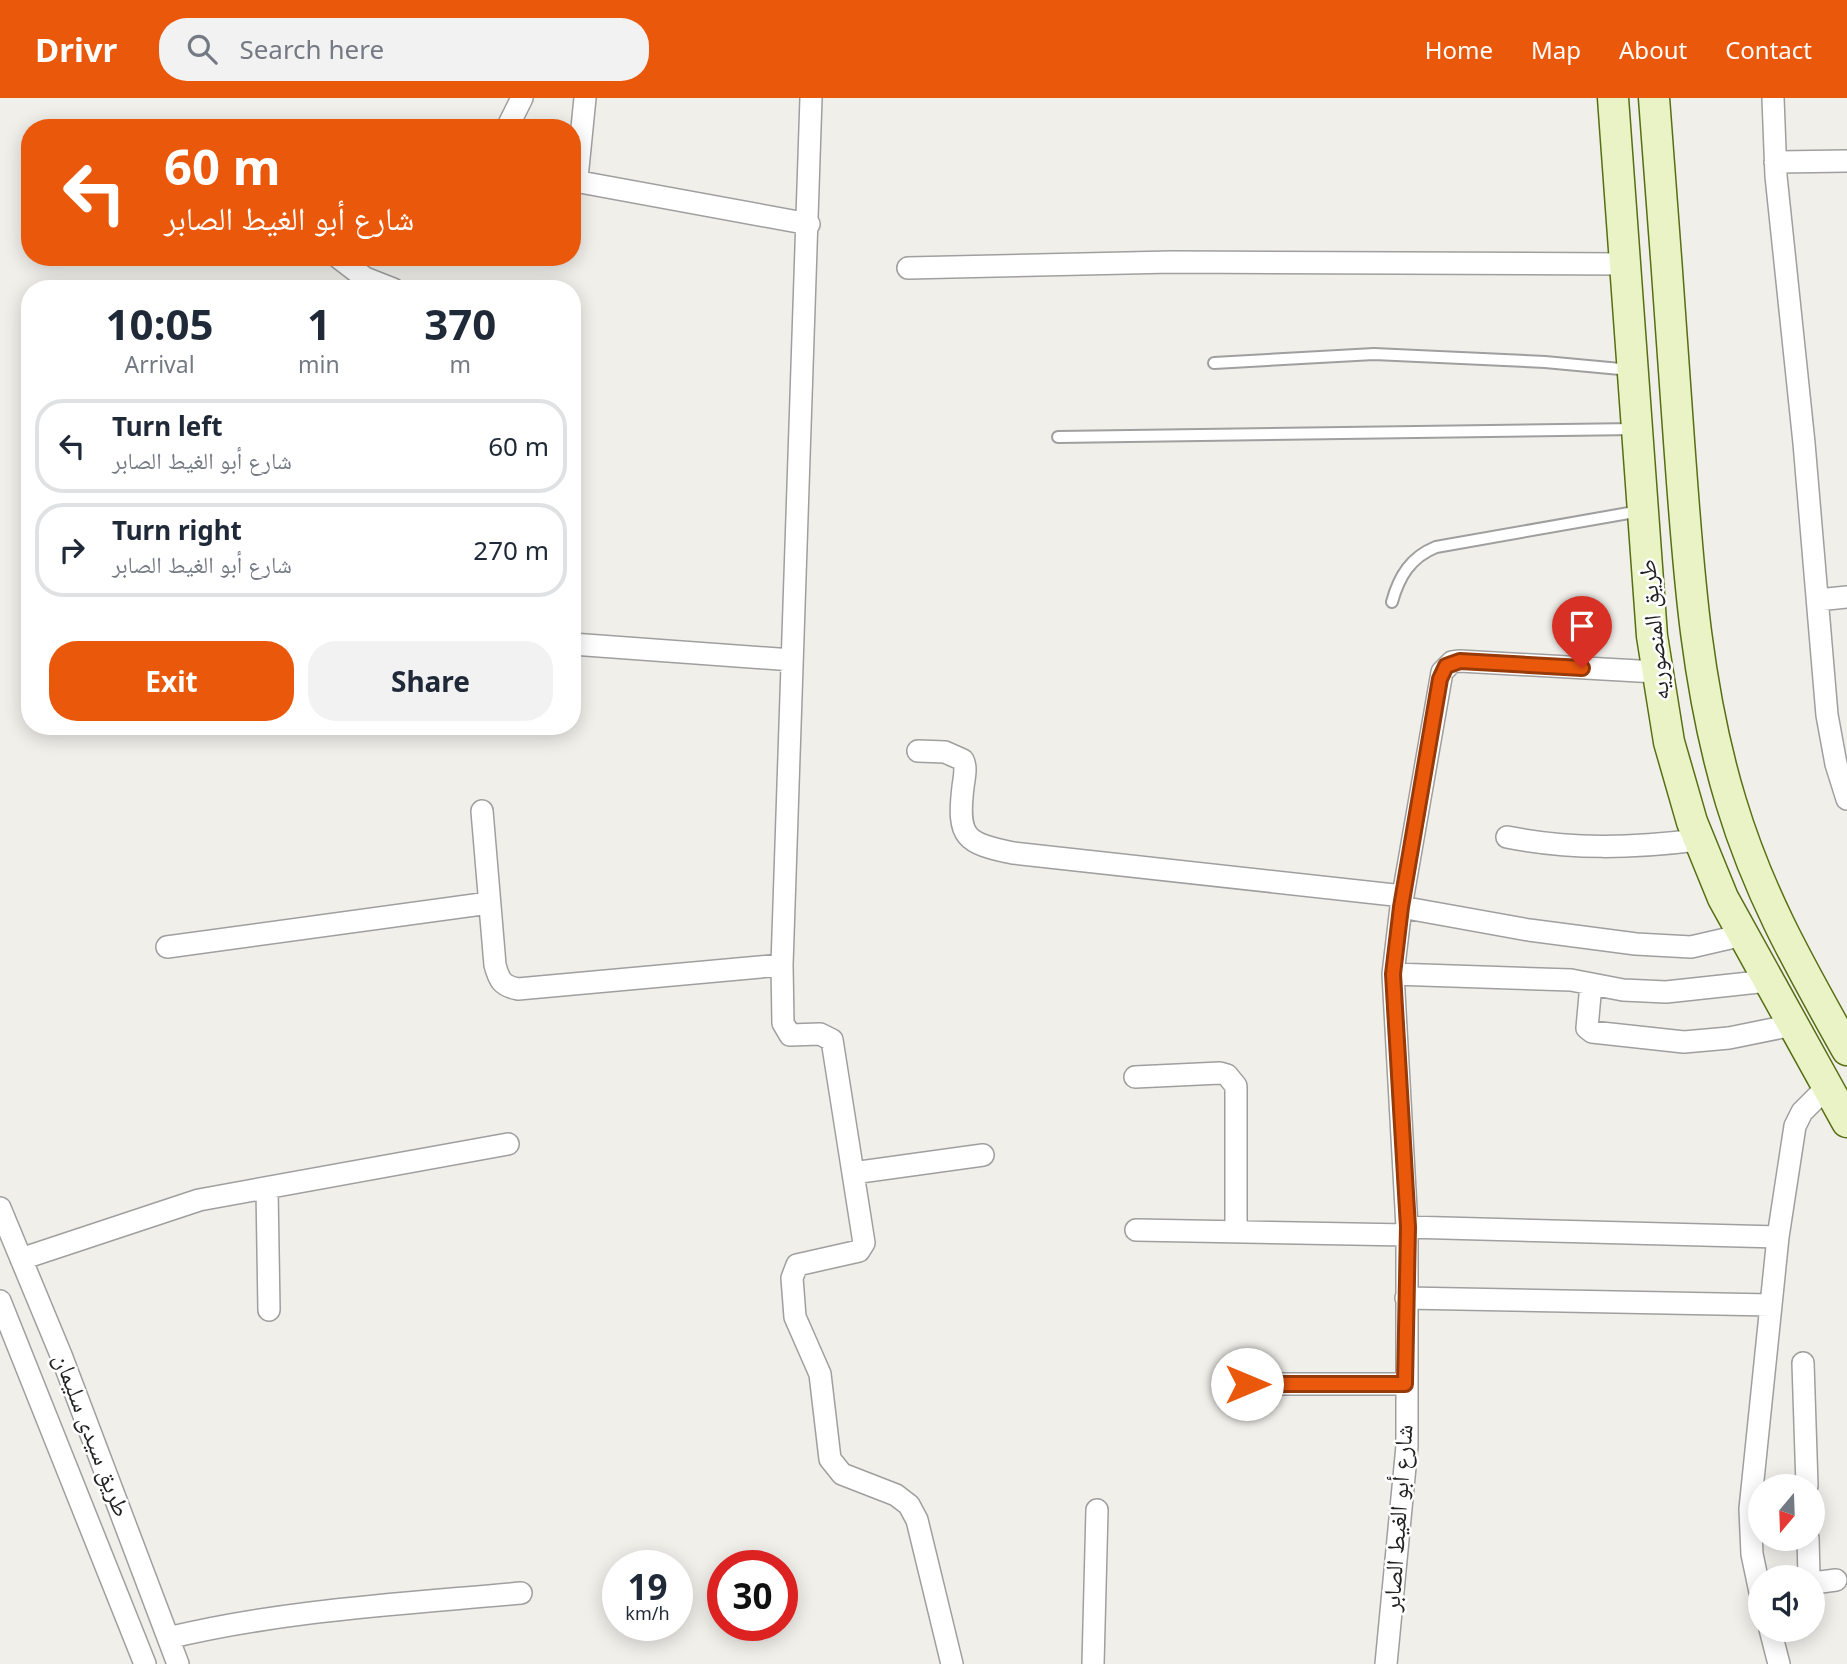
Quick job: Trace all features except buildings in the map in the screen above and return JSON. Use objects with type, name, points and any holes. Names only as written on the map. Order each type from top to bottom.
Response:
[{"type":"main road","name":"طريق المنصوريه","points":[[1613,98],[1648,589],[1656,672],[1672,756],[1699,840],[1743,935],[1847,1122]]},
{"type":"main road","name":"طريق المنصوريه","points":[[1654,98],[1689,586],[1706,705],[1731,803],[1786,943],[1840,1015],[1847,1050]]},
{"type":"main road","points":[[1648,589],[1689,586]]},
{"type":"street","points":[[512,119],[522,98]]},
{"type":"street","points":[[581,138],[585,98]]},
{"type":"street","points":[[811,98],[809,223],[782,965],[784,1030],[797,1037],[827,1036],[834,1047],[863,1248],[797,1265],[792,1278],[795,1317],[820,1374],[830,1459],[842,1474],[896,1495],[909,1505],[917,1520],[952,1664]]},
{"type":"street","points":[[1773,98],[1775,162],[1828,715],[1836,764],[1847,799]]},
{"type":"street","points":[[1775,162],[1847,161]]},
{"type":"street","points":[[581,183],[809,223]]},
{"type":"street","points":[[908,268],[1171,262],[1624,264]]},
{"type":"street","points":[[351,266],[370,280]]},
{"type":"street","points":[[1818,600],[1847,597]]},
{"type":"street","points":[[581,645],[792,660]]},
{"type":"street","name":"شارع أبو الغيط الصابر","points":[[1386,1664],[1406,1466],[1407,1231],[1393,974],[1402,901],[1440,679],[1446,666],[1460,661],[1656,672]]},
{"type":"street","points":[[918,751],[945,752],[963,760],[961,825],[965,835],[977,846],[1013,853],[1402,901],[1530,930],[1636,944],[1691,947],[1743,935]]},
{"type":"street","points":[[482,811],[495,965],[499,981],[508,987],[518,989],[782,965]]},
{"type":"street","points":[[1507,836],[1544,845],[1632,848],[1699,840]]},
{"type":"street","points":[[167,947],[489,903]]},
{"type":"street","points":[[1393,974],[1571,980],[1665,992],[1768,981]]},
{"type":"street","points":[[1591,984],[1587,1028],[1592,1032],[1684,1042],[1728,1038],[1793,1025]]},
{"type":"street","points":[[1135,1077],[1220,1073],[1233,1079],[1236,1086],[1236,1232]]},
{"type":"street","points":[[1754,1565],[1750,1509],[1778,1237],[1795,1126],[1802,1112],[1827,1087]]},
{"type":"street","points":[[21,1259],[199,1200],[509,1144]]},
{"type":"street","points":[[853,1174],[983,1155]]},
{"type":"street","points":[[267,1189],[269,1310]]},
{"type":"street","name":"طريق سيدى سليمان","points":[[0,1208],[178,1664]]},
{"type":"street","points":[[1136,1230],[1778,1237]]},
{"type":"street","points":[[1406,1298],[1771,1305]]},
{"type":"street","name":"طريق سيدى سليمان","points":[[0,1301],[145,1664]]},
{"type":"street","points":[[1803,1363],[1807,1474]]},
{"type":"street","points":[[1247,1384],[1405,1384]]},
{"type":"street","points":[[1093,1664],[1097,1510]]},
{"type":"street","points":[[1825,1581],[1836,1580]]},
{"type":"street","points":[[169,1638],[215,1627],[321,1612],[521,1593]]},
{"type":"street","points":[[1773,1642],[1779,1664]]},
{"type":"lane","points":[[1214,363],[1374,354],[1545,362],[1631,370]]},
{"type":"lane","points":[[1058,437],[1636,429]]},
{"type":"lane","points":[[1392,602],[1397,584],[1408,566],[1423,552],[1436,547],[1642,510]]},
{"type":"route","points":[[1247,1384],[1405,1384],[1408,1227],[1393,974],[1401,907],[1441,672],[1452,662],[1460,661],[1582,668]]}]
